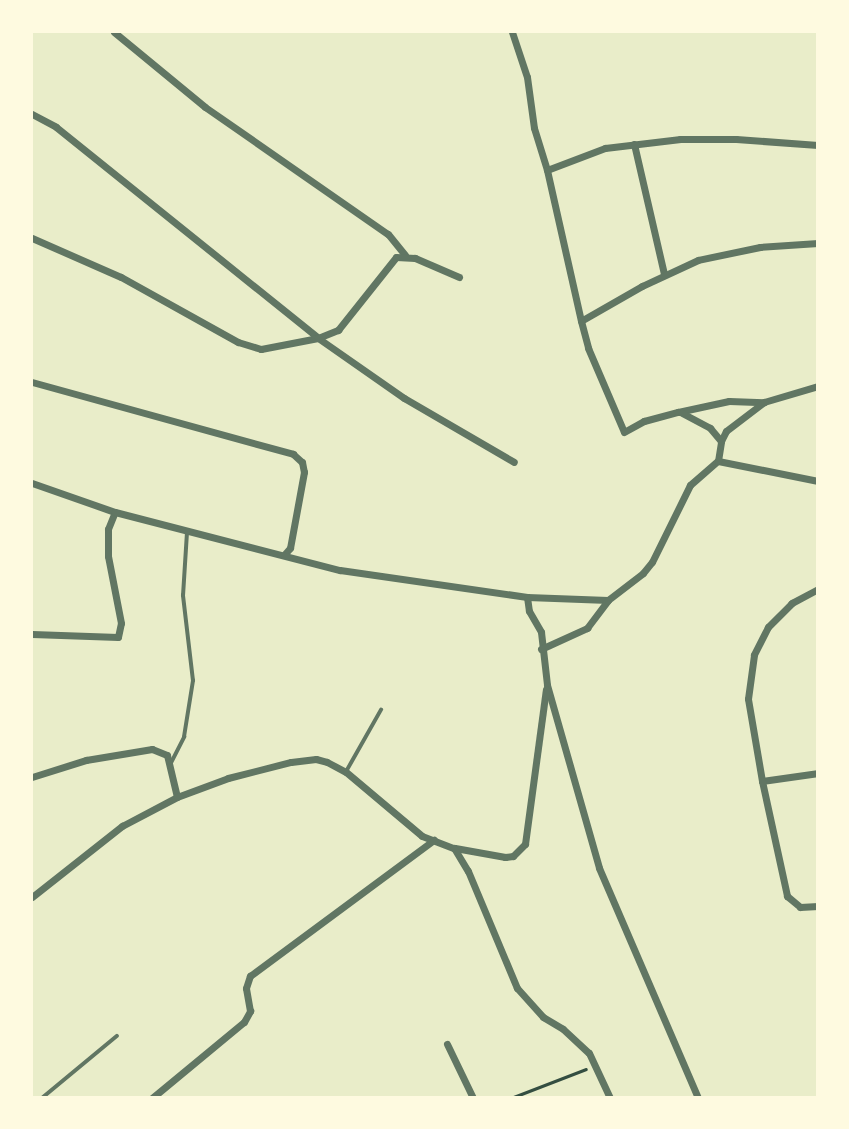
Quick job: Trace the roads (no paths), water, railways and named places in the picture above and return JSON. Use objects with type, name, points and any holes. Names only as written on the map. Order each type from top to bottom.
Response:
[{"type":"street","points":[[114,32],[205,107],[388,234],[405,256]]},
{"type":"street","points":[[512,32],[527,77],[534,128],[547,170],[588,348],[624,432],[643,421],[678,412],[729,401],[764,402],[817,386]]},
{"type":"street","points":[[32,114],[56,127],[318,338],[404,398],[514,462]]},
{"type":"street","points":[[547,170],[593,152],[634,144],[736,139],[817,145]]},
{"type":"street","points":[[634,144],[664,274]]},
{"type":"street","points":[[32,238],[121,277],[250,347],[272,349],[318,338],[338,330],[396,257],[405,256],[459,277]]},
{"type":"street","points":[[581,321],[664,274],[722,253],[817,243]]},
{"type":"street","points":[[32,382],[293,454],[302,462],[304,472],[290,548],[284,555]]},
{"type":"street","points":[[541,649],[586,628],[608,600],[643,573],[652,562],[690,485],[718,461],[721,441],[726,431],[764,402]]},
{"type":"street","points":[[678,412],[690,415],[710,428],[721,441]]},
{"type":"street","points":[[718,461],[817,481]]},
{"type":"street","points":[[32,483],[115,512],[341,570],[527,597],[608,600]]},
{"type":"street","points":[[32,634],[118,637],[121,623],[108,556],[108,529],[115,512]]},
{"type":"street","points":[[817,589],[805,594],[779,613],[759,642],[754,655],[748,699],[762,781],[787,896],[800,907],[817,906]]},
{"type":"street","points":[[527,597],[529,611],[541,632],[547,685],[598,868],[698,1097]]},
{"type":"street","points":[[32,897],[122,826],[177,797],[229,778],[290,762],[316,759],[346,772],[409,827],[434,840],[454,848],[505,857],[520,851],[525,844],[547,685]]},
{"type":"street","points":[[32,777],[86,760],[135,750],[162,751],[171,763],[177,797]]},
{"type":"street","points":[[762,781],[817,773]]},
{"type":"street","points":[[152,1097],[244,1022],[250,1010],[246,988],[250,976],[434,840]]},
{"type":"street","points":[[454,848],[468,871],[517,988],[543,1017],[564,1028],[589,1053],[610,1097]]},
{"type":"street","points":[[447,1044],[473,1097]]},
{"type":"lane","points":[[171,763],[184,737],[193,681],[183,596],[187,529]]},
{"type":"lane","points":[[346,772],[381,710]]},
{"type":"lane","points":[[42,1097],[117,1036]]}]
